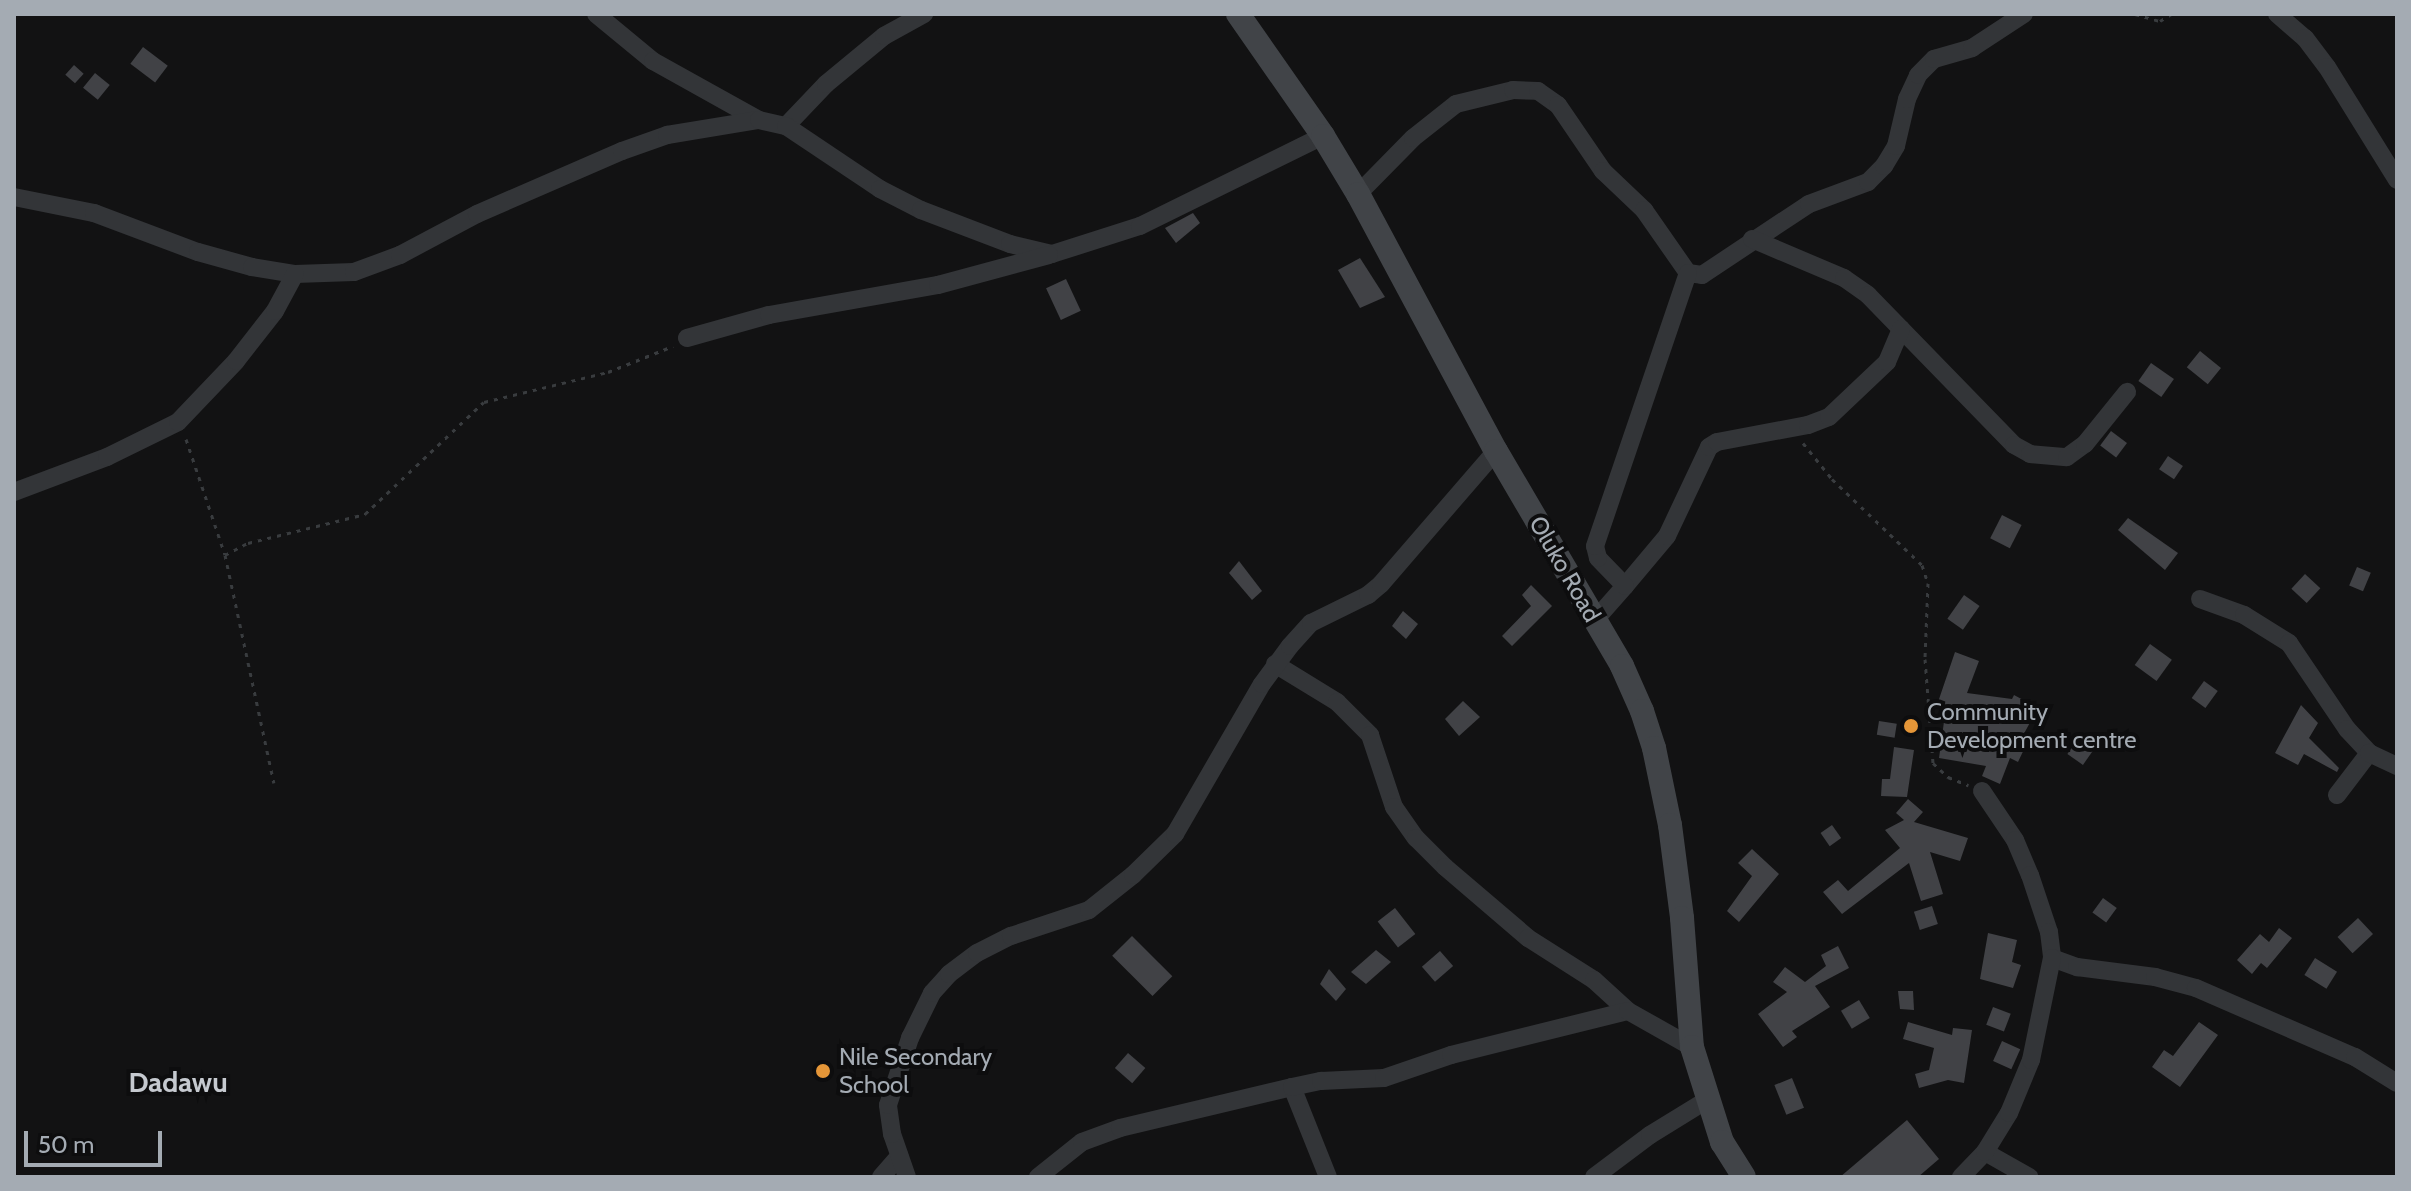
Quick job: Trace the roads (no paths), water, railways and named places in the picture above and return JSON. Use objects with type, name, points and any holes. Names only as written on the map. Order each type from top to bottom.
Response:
[{"type":"main road","name":"Oluko Road","points":[[1238,14],[1323,136],[1358,194],[1496,451],[1622,666],[1654,748],[1670,825],[1682,918],[1692,1047],[1722,1142],[1744,1177]]},
{"type":"street","points":[[596,14],[653,61],[759,120],[786,126],[880,189],[921,210],[1010,244],[1052,254]]},
{"type":"street","points":[[786,126],[826,84],[884,36],[924,14]]},
{"type":"street","points":[[1358,194],[1413,138],[1456,104],[1498,92],[1538,91],[1558,105],[1603,171],[1644,210],[1688,273],[1702,275],[1809,204],[1868,182],[1884,166],[1896,146],[1907,99],[1918,75],[1934,59],[1972,48],[2024,14]]},
{"type":"street","points":[[2277,14],[2305,38],[2327,67],[2397,180]]},
{"type":"street","points":[[14,197],[94,213],[198,252],[295,274],[354,272],[400,255],[477,214],[622,151],[667,135],[759,120]]},
{"type":"street","points":[[687,338],[769,315],[938,285],[1052,254],[1140,226],[1323,136]]},
{"type":"street","points":[[1752,239],[1844,278],[1868,295],[2014,445],[2030,454],[2067,457],[2085,444],[2127,392]]},
{"type":"street","points":[[1625,586],[1598,558],[1595,546],[1688,273]]},
{"type":"street","points":[[14,492],[107,457],[178,422],[236,361],[275,311],[295,274]]},
{"type":"street","points":[[1595,620],[1667,536],[1709,447],[1717,442],[1818,421],[1844,406],[1887,362],[1901,329]]},
{"type":"street","points":[[907,1177],[888,1105],[910,1038],[932,993],[949,974],[977,953],[1011,936],[1089,910],[1133,875],[1175,834],[1275,664],[1311,623],[1368,595],[1381,584],[1496,451]]},
{"type":"street","points":[[2200,599],[2244,615],[2289,643],[2347,729],[2369,753],[2397,766]]},
{"type":"street","points":[[1275,664],[1337,702],[1370,735],[1394,807],[1416,838],[1445,867],[1528,938],[1594,980],[1628,1011],[1692,1047]]},
{"type":"street","points":[[2337,795],[2369,753]]},
{"type":"street","points":[[1961,1177],[1985,1152],[2009,1113],[2031,1060],[2052,958],[2049,932],[2030,875],[2015,840],[1982,791]]},
{"type":"street","points":[[2052,958],[2077,967],[2155,977],[2196,988],[2355,1057],[2397,1083]]},
{"type":"street","points":[[1038,1177],[1082,1142],[1120,1128],[1321,1081],[1384,1078],[1451,1055],[1628,1011]]},
{"type":"street","points":[[1292,1087],[1328,1177]]},
{"type":"street","points":[[1594,1177],[1650,1135],[1707,1100]]},
{"type":"street","points":[[1985,1152],[2029,1177]]},
{"type":"street","points":[[881,1177],[899,1156]]},
{"type":"place","name":"Community Development centre","points":[[1911,726]]},
{"type":"place","name":"Nile Secondary School","points":[[823,1071]]},
{"type":"district","name":"Dadawu","points":[[178,1082]]}]
